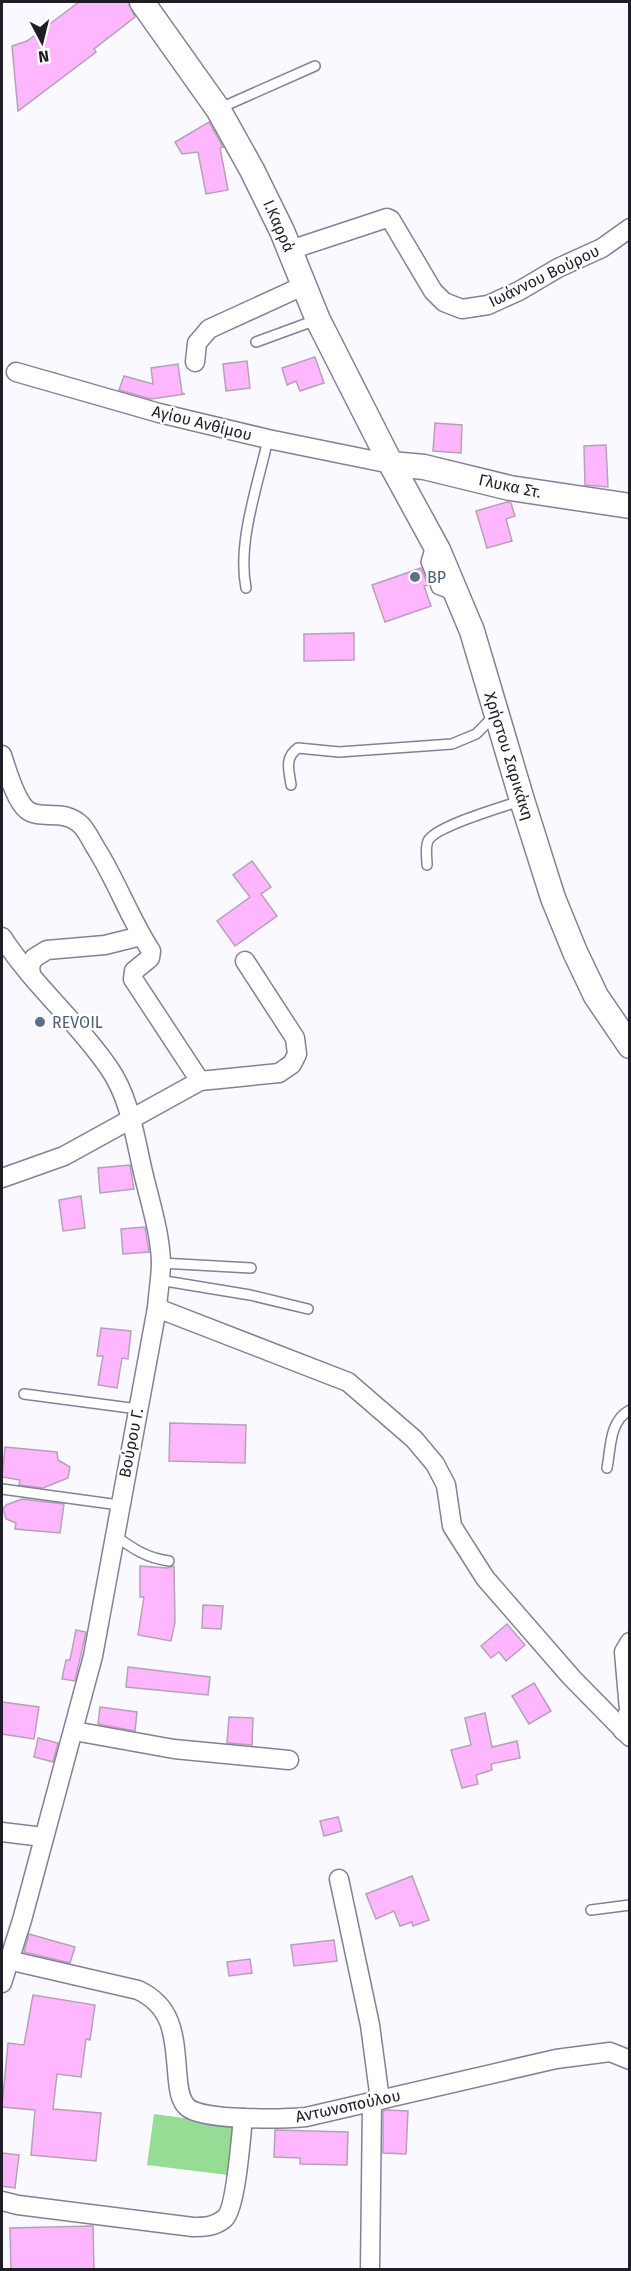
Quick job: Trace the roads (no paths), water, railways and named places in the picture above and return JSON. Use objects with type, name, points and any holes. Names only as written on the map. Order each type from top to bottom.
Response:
[{"type":"main road","name":"Ι.Καρρά","points":[[142,2],[218,109],[266,195],[318,320],[391,464]]},
{"type":"main road","name":"Γλυκα Στ.","points":[[391,464],[424,467],[510,488],[630,506]]},
{"type":"main road","name":"Χρήστου Σαρικάκη","points":[[391,464],[432,540],[472,631],[522,801],[554,898],[575,952],[596,996],[630,1046]]},
{"type":"street","name":"Ιωάννου Βούρου","points":[[290,250],[387,218],[438,297],[453,307],[470,309],[488,305],[519,291],[558,268],[602,248],[630,228]]},
{"type":"street","points":[[195,362],[197,343],[209,329],[305,285]]},
{"type":"street","name":"Αγίου Ανθίμου","points":[[16,372],[148,410],[268,439],[391,464]]},
{"type":"street","points":[[2,756],[19,800],[26,809],[33,813],[62,814],[83,827],[114,876],[141,936],[151,951],[151,955],[134,971],[133,979],[200,1081]]},
{"type":"street","points":[[31,975],[30,966],[34,958],[47,950],[105,945],[141,936]]},
{"type":"street","name":"Βούρου Γ.","points":[[2,937],[108,1066],[123,1092],[157,1228],[160,1271],[157,1308],[93,1656],[22,1920],[2,1983]]},
{"type":"street","points":[[2,1178],[64,1156],[200,1081],[279,1073],[292,1064],[297,1054],[296,1038],[245,962]]},
{"type":"street","points":[[157,1308],[348,1382],[414,1439],[435,1464],[446,1485],[452,1526],[485,1578],[572,1678],[627,1734]]},
{"type":"street","points":[[627,1734],[629,1710],[624,1652],[630,1642]]},
{"type":"street","points":[[74,1731],[174,1749],[289,1760]]},
{"type":"street","points":[[2,1832],[43,1837]]},
{"type":"street","points":[[339,1879],[370,2025],[376,2101],[370,2270]]},
{"type":"street","name":"Αντωνοπούλου","points":[[8,1960],[138,1990],[151,1996],[162,2007],[172,2028],[179,2095],[185,2106],[192,2110],[243,2118],[306,2117],[556,2059],[610,2052],[630,2060]]},
{"type":"street","points":[[2,2201],[18,2205],[193,2227],[210,2227],[226,2218],[233,2201],[243,2118]]},
{"type":"lane","points":[[218,109],[315,66]]},
{"type":"lane","points":[[256,342],[318,320]]},
{"type":"lane","points":[[246,588],[243,545],[268,439]]},
{"type":"lane","points":[[291,784],[288,760],[291,753],[298,748],[339,752],[452,744],[476,734],[497,714]]},
{"type":"lane","points":[[427,865],[427,847],[431,836],[448,826],[522,801]]},
{"type":"lane","points":[[160,1271],[251,1268]]},
{"type":"lane","points":[[160,1271],[308,1309]]},
{"type":"lane","points":[[24,1394],[138,1409]]},
{"type":"lane","points":[[608,1468],[614,1427],[624,1413],[630,1410]]},
{"type":"lane","points":[[2,1489],[119,1505]]},
{"type":"lane","points":[[114,1535],[142,1554],[169,1561]]},
{"type":"lane","points":[[591,1910],[630,1905]]},
{"type":"place","name":"BP","points":[[415,577]]},
{"type":"place","name":"REVOIL","points":[[40,1022]]}]
